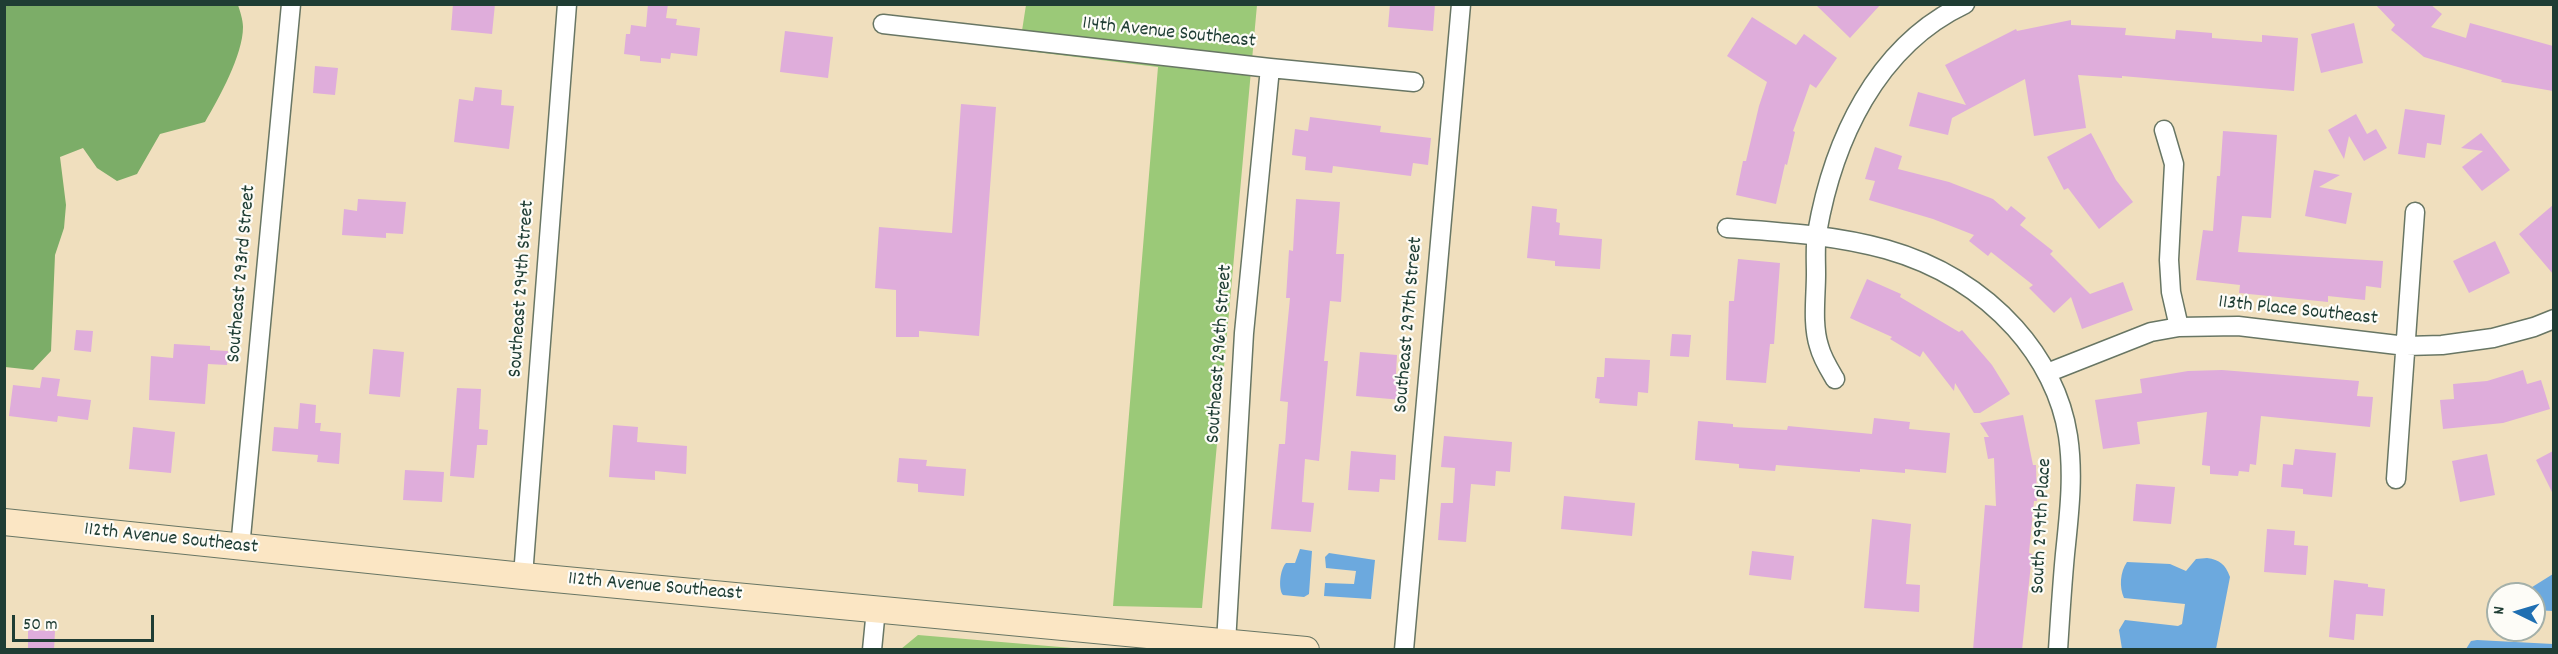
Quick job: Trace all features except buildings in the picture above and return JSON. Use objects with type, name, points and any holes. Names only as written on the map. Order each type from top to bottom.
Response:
[{"type":"street","name":"Southeast 293rd Street","points":[[240,548],[291,4]]},
{"type":"street","name":"Southeast 294th Street","points":[[523,576],[567,4]]},
{"type":"street","name":"Southeast 297th Street","points":[[1404,650],[1461,4]]},
{"type":"street","points":[[1835,379],[1818,346],[1815,323],[1816,234],[1838,154],[1855,113],[1884,69],[1907,45],[1931,25],[1965,4]]},
{"type":"street","name":"114th Avenue Southeast","points":[[883,24],[1414,82]]},
{"type":"street","name":"Southeast 296th Street","points":[[1226,642],[1244,333],[1270,68]]},
{"type":"street","points":[[2164,130],[2174,164],[2169,260],[2171,292],[2179,327]]},
{"type":"street","points":[[2396,479],[2415,212]]},
{"type":"street","name":"South 299th Place","points":[[1727,228],[1816,234],[1893,251],[1961,280],[2008,320],[2027,341],[2054,387],[2068,436],[2070,503],[2058,650]]},
{"type":"street","name":"113th Place Southeast","points":[[2047,373],[2151,332],[2179,327],[2238,326],[2406,346],[2442,345],[2493,338],[2552,323]]},
{"type":"street","name":"112th Avenue Southeast","points":[[4,522],[523,576],[1306,650]]},
{"type":"street","points":[[872,650],[876,609]]},
{"type":"green space","points":[[5,4],[238,5],[243,24],[242,38],[235,63],[205,122],[160,134],[137,174],[117,181],[97,168],[83,148],[60,157],[66,205],[64,228],[55,255],[51,351],[33,370],[5,367]]},
{"type":"green space","points":[[1026,5],[1257,5],[1202,608],[1113,606],[1158,67],[1019,50]]},
{"type":"green space","points":[[918,635],[1084,649],[901,649]]},
{"type":"water","points":[[1300,549],[1312,551],[1309,594],[1304,597],[1283,595],[1280,584],[1282,570],[1286,563],[1295,563]]},
{"type":"water","points":[[1329,553],[1375,560],[1371,599],[1324,596],[1325,583],[1354,584],[1356,571],[1326,568],[1325,557]]},
{"type":"water","points":[[2207,558],[2221,563],[2230,577],[2216,649],[2122,649],[2119,630],[2125,620],[2178,626],[2182,624],[2185,604],[2124,598],[2121,580],[2127,562],[2170,564],[2186,571],[2196,559]]},
{"type":"water","points":[[2553,574],[2553,611],[2546,611],[2546,582],[2540,582]]},
{"type":"water","points":[[2471,641],[2553,644],[2553,649],[2466,649]]}]
